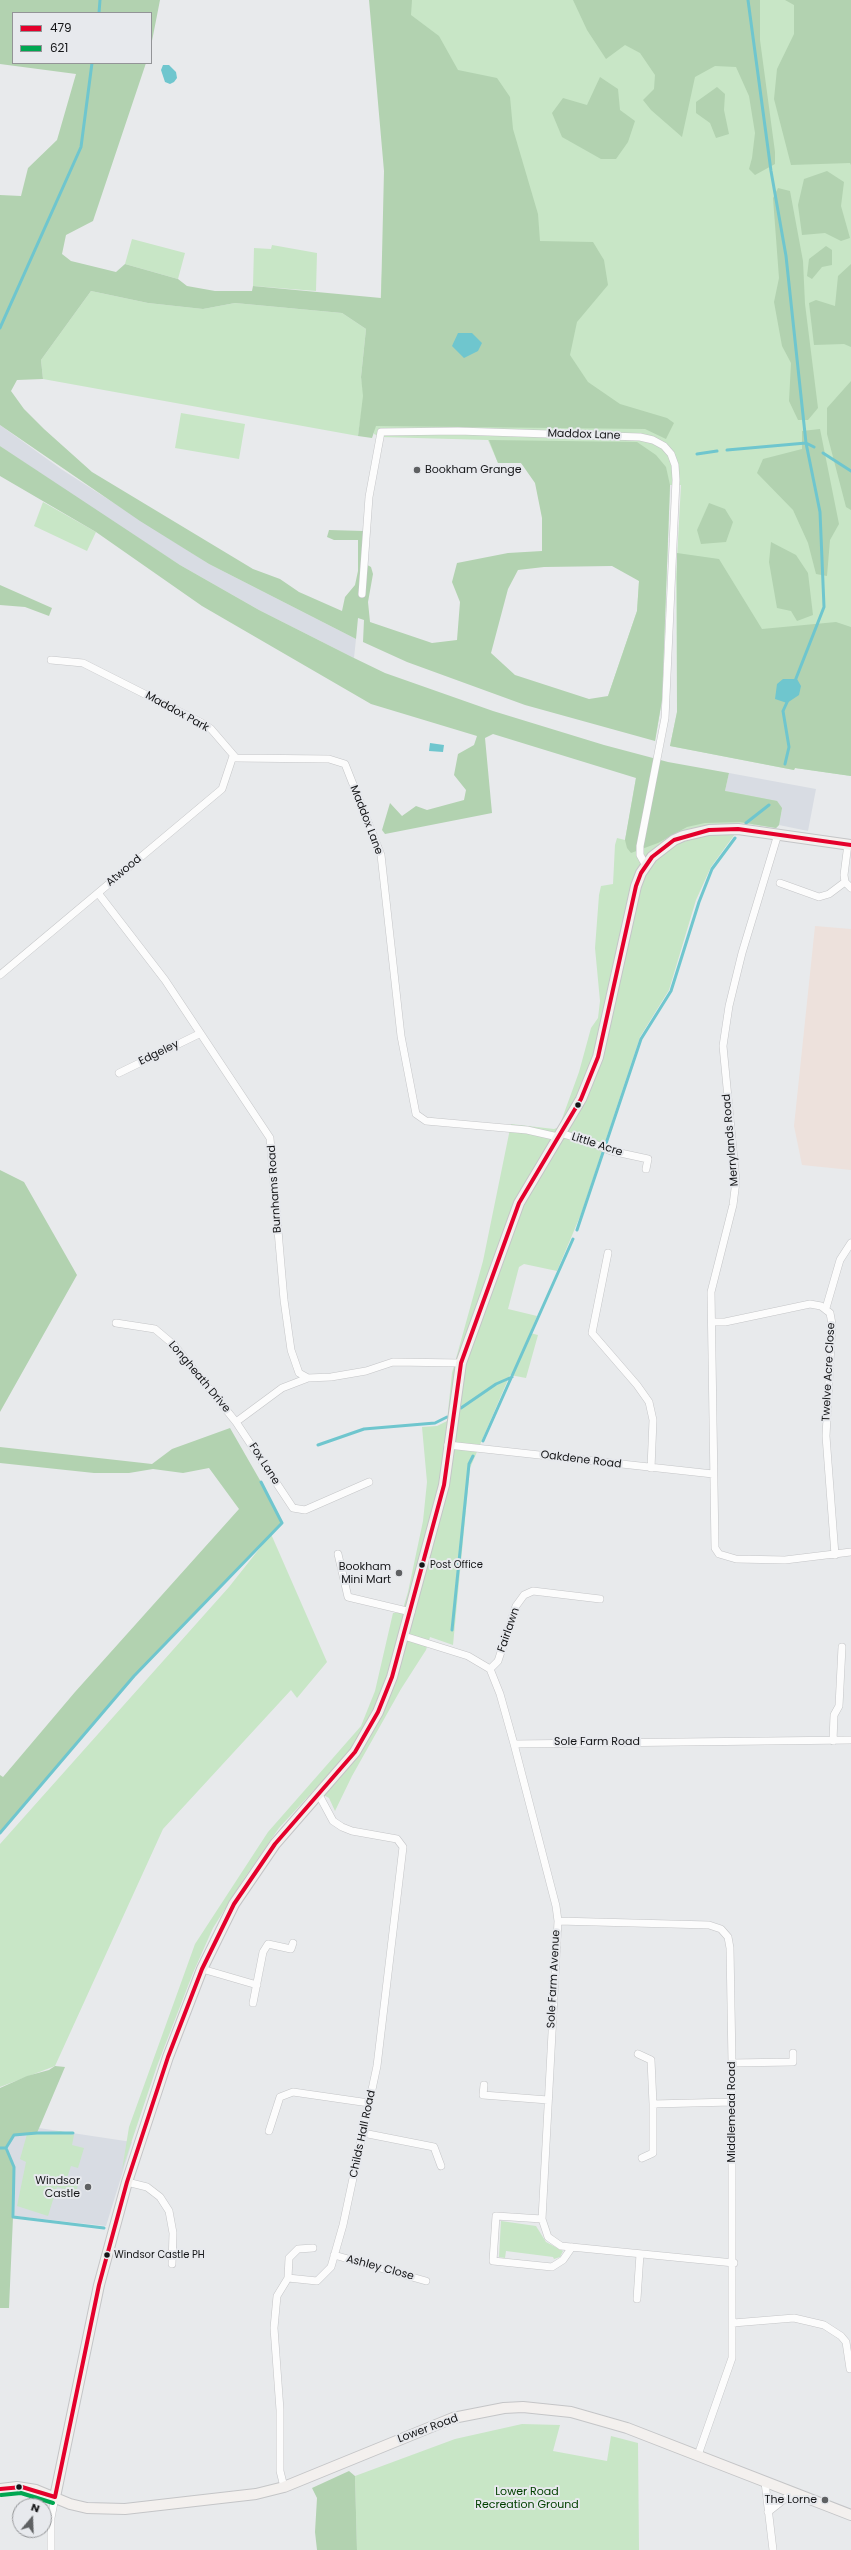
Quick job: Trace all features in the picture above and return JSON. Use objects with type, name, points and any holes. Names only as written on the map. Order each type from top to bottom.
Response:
[{"type":"street","name":"Maddox Lane","points":[[362,594],[369,497],[381,432],[458,431],[622,436],[653,440],[671,454],[676,480],[664,726],[654,769],[640,852],[645,864]]},
{"type":"street","name":"Maddox Park","points":[[50,660],[83,663],[202,723],[214,733],[233,756]]},
{"type":"street","name":"Maddox Lane","points":[[233,756],[245,759],[329,759],[345,764],[381,855],[401,1036],[416,1114],[426,1121],[506,1128],[559,1135]]},
{"type":"street","name":"Atwood","points":[[0,975],[222,789],[233,756]]},
{"type":"street","points":[[52,2550],[51,2518],[99,2285],[127,2182],[168,2057],[202,1969],[234,1904],[275,1844],[320,1795],[355,1752],[378,1712],[392,1677],[411,1612],[444,1485],[460,1362],[519,1203],[581,1099],[598,1056],[636,886],[645,864],[674,840],[683,836],[709,830],[738,829],[850,845],[844,875],[845,882],[851,888]]},
{"type":"street","name":"Merrylands Road","points":[[778,834],[742,953],[725,1030],[725,1076],[736,1181],[733,1205],[711,1292],[715,1548],[719,1554],[736,1559],[778,1560],[835,1555],[851,1552]]},
{"type":"street","points":[[780,883],[819,897],[829,894],[845,882]]},
{"type":"street","name":"Burnhams Road","points":[[98,894],[165,980],[199,1034],[270,1138],[284,1300],[291,1350],[297,1370],[308,1378]]},
{"type":"street","name":"Edgeley","points":[[119,1073],[199,1034]]},
{"type":"street","name":"Little Acre","points":[[559,1135],[587,1140],[611,1151],[648,1159],[646,1169]]},
{"type":"street","points":[[826,1308],[840,1260],[851,1243]]},
{"type":"street","points":[[608,1253],[592,1333],[637,1385],[649,1402],[653,1420],[651,1468]]},
{"type":"street","name":"Twelve Acre Close","points":[[712,1322],[725,1322],[810,1304],[826,1308],[832,1318],[826,1436],[835,1555]]},
{"type":"street","name":"Longheath Drive","points":[[116,1323],[155,1329],[174,1345],[236,1422]]},
{"type":"street","points":[[236,1422],[282,1388],[308,1378],[343,1376],[393,1362],[460,1362]]},
{"type":"street","name":"Fox Lane","points":[[236,1422],[293,1508],[305,1510],[369,1482]]},
{"type":"street","name":"Oakdene Road","points":[[448,1445],[713,1474]]},
{"type":"street","points":[[338,1554],[348,1596],[411,1612]]},
{"type":"street","name":"Fairlawn","points":[[490,1669],[498,1661],[516,1606],[524,1595],[533,1591],[600,1599]]},
{"type":"street","points":[[404,1636],[468,1656],[490,1669],[514,1744]]},
{"type":"street","points":[[833,1741],[834,1715],[839,1706],[842,1647]]},
{"type":"street","name":"Sole Farm Road","points":[[514,1744],[851,1740]]},
{"type":"street","name":"Sole Farm Avenue","points":[[514,1744],[556,1906],[558,1921],[542,2219],[548,2237],[562,2246],[572,2248],[734,2263]]},
{"type":"street","name":"Childs Hall Road","points":[[288,2278],[317,2281],[330,2267],[343,2225],[377,2066],[403,1846],[397,1839],[352,1831],[342,1827],[333,1821],[320,1795]]},
{"type":"street","name":"Middlemead Road","points":[[558,1921],[709,1925],[720,1928],[728,1937],[730,1948],[734,2263],[732,2358],[698,2456]]},
{"type":"street","points":[[253,2003],[263,1952],[268,1944],[291,1949],[293,1943]]},
{"type":"street","points":[[202,1969],[257,1985]]},
{"type":"street","points":[[732,2063],[793,2062],[793,2053]]},
{"type":"street","points":[[638,2054],[651,2060],[653,2104],[653,2153],[642,2158]]},
{"type":"street","points":[[484,2085],[483,2095],[548,2100]]},
{"type":"street","points":[[269,2131],[280,2097],[293,2092],[368,2103]]},
{"type":"street","points":[[653,2104],[732,2102]]},
{"type":"street","points":[[363,2133],[434,2147],[441,2166]]},
{"type":"street","points":[[127,2182],[147,2188],[156,2194],[169,2212],[173,2233],[172,2264]]},
{"type":"street","points":[[542,2219],[496,2216],[493,2261],[552,2267],[563,2260],[572,2248]]},
{"type":"street","points":[[284,2487],[280,2471],[274,2328],[277,2296],[288,2278],[289,2258],[298,2249],[313,2248]]},
{"type":"street","points":[[637,2298],[640,2254]]},
{"type":"street","name":"Ashley Close","points":[[334,2255],[426,2281]]},
{"type":"street","points":[[733,2323],[794,2318],[824,2325],[841,2336],[846,2342],[850,2369]]},
{"type":"street","name":"Lower Road","points":[[0,2489],[22,2487],[55,2497],[70,2504],[87,2508],[125,2509],[256,2494],[284,2487],[453,2418],[504,2408],[523,2407],[571,2412],[626,2428],[851,2516]]},
{"type":"street","points":[[765,2482],[773,2550]]},
{"type":"street","points":[[768,2512],[792,2493]]},
{"type":"shaded area","points":[[0,425],[61,469],[209,564],[356,639],[354,658],[259,610],[180,565],[105,517],[0,446]]},
{"type":"shaded area","points":[[729,773],[816,789],[808,831],[779,825],[782,808],[725,791]]},
{"type":"shaded area","points":[[815,926],[851,929],[851,1170],[802,1165],[794,1126]]},
{"type":"shaded area","points":[[39,2128],[132,2142],[106,2226],[15,2216],[14,2167],[7,2150],[14,2135],[37,2133]]},
{"type":"green space","points":[[0,0],[160,0],[152,41],[152,12],[12,12],[12,64],[146,64],[93,221],[66,235],[62,254],[71,261],[116,272],[125,264],[178,279],[187,286],[215,291],[252,291],[253,286],[381,298],[384,171],[369,0],[412,0],[411,15],[439,36],[458,70],[497,78],[510,97],[513,129],[538,214],[540,241],[593,242],[604,260],[608,285],[577,322],[570,355],[588,382],[620,404],[667,418],[674,423],[666,439],[645,429],[376,426],[372,438],[358,436],[363,396],[361,377],[366,329],[342,313],[235,303],[203,309],[148,303],[91,291],[41,360],[43,379],[17,380],[11,391],[24,409],[44,429],[92,472],[253,569],[280,579],[299,592],[342,611],[345,597],[355,585],[358,571],[358,540],[334,540],[327,537],[329,530],[364,531],[362,562],[371,567],[373,574],[368,602],[370,622],[432,643],[457,640],[460,602],[452,582],[457,563],[508,553],[542,551],[542,518],[535,483],[521,463],[498,463],[489,440],[637,442],[656,455],[666,467],[670,485],[662,700],[655,741],[525,705],[407,662],[363,642],[364,620],[358,618],[356,639],[209,564],[140,521],[0,425],[0,195],[21,196],[28,168],[57,140],[76,74],[0,64]],"holes":[[[612,566],[639,581],[637,611],[608,696],[589,699],[515,675],[491,653],[508,589],[518,570],[544,567]]]},
{"type":"green space","points":[[370,0],[851,0],[851,776],[795,768],[794,770],[670,746],[677,712],[676,577],[681,485],[670,485],[662,700],[655,741],[608,696],[637,611],[639,581],[521,463],[498,463],[488,440],[381,437],[374,434],[387,168]]},
{"type":"green space","points":[[573,0],[760,0],[760,40],[775,152],[775,164],[755,175],[749,169],[755,133],[749,96],[736,67],[715,66],[695,77],[682,137],[651,110],[643,100],[654,89],[655,75],[640,53],[625,45],[606,59],[587,30]]},
{"type":"green space","points":[[785,0],[851,0],[851,165],[850,163],[791,165],[774,99],[777,69],[794,34],[794,5]]},
{"type":"green space","points":[[600,77],[618,89],[620,110],[635,121],[628,142],[616,159],[601,159],[562,137],[552,113],[563,98],[587,105]]},
{"type":"green space","points":[[717,87],[725,94],[724,110],[729,134],[716,138],[710,123],[696,113],[696,102]]},
{"type":"green space","points":[[827,171],[844,182],[841,206],[850,238],[841,241],[825,233],[802,235],[798,205],[804,179]]},
{"type":"green space","points":[[778,188],[790,191],[803,261],[805,304],[818,408],[808,420],[798,420],[789,401],[791,363],[782,346],[774,302],[779,278],[773,198]]},
{"type":"green space","points":[[132,239],[185,253],[178,279],[125,264]]},
{"type":"green space","points":[[272,245],[317,253],[316,291],[253,286],[254,248],[271,249]]},
{"type":"green space","points":[[826,246],[832,250],[832,265],[822,267],[812,279],[807,276],[809,259]]},
{"type":"green space","points":[[851,264],[851,347],[844,344],[814,345],[809,303],[816,300],[835,306],[838,276]]},
{"type":"green space","points":[[91,291],[148,303],[203,309],[235,303],[342,313],[366,329],[361,377],[364,396],[358,436],[43,379],[41,360]]},
{"type":"green space","points":[[851,381],[851,510],[846,507],[827,434],[827,408]]},
{"type":"green space","points":[[181,413],[245,424],[239,459],[175,448]]},
{"type":"green space","points":[[820,429],[839,524],[830,540],[827,576],[816,574],[808,543],[793,510],[757,473],[763,459],[802,449],[802,431]]},
{"type":"green space","points":[[0,446],[180,565],[259,610],[354,658],[385,673],[493,711],[604,745],[668,762],[729,773],[725,791],[777,801],[782,808],[779,825],[776,828],[740,822],[705,823],[687,827],[658,843],[631,853],[627,848],[625,840],[636,778],[493,734],[485,738],[492,813],[385,834],[382,830],[390,803],[402,816],[416,806],[427,810],[464,800],[466,790],[454,775],[458,754],[474,745],[477,736],[371,704],[202,606],[96,532],[0,476]]},
{"type":"green space","points":[[43,502],[96,532],[87,551],[34,526]]},
{"type":"green space","points":[[709,503],[725,509],[733,522],[726,542],[701,544],[697,530]]},
{"type":"green space","points":[[771,542],[796,555],[808,573],[813,615],[797,621],[791,611],[777,608],[769,562]]},
{"type":"green space","points":[[677,553],[719,559],[762,629],[836,622],[851,627],[851,776],[795,768],[794,770],[670,746],[677,712]]},
{"type":"green space","points":[[0,585],[52,608],[49,616],[25,607],[0,605]]},
{"type":"green space","points":[[636,778],[664,779],[777,801],[782,808],[779,825],[776,828],[740,823],[735,834],[711,867],[696,900],[669,990],[640,1037],[581,1214],[557,1271],[524,1264],[519,1267],[508,1309],[537,1316],[530,1333],[538,1335],[526,1378],[510,1375],[470,1468],[453,1645],[430,1637],[426,1650],[401,1689],[352,1776],[335,1811],[329,1798],[314,1790],[279,1828],[245,1877],[213,1928],[193,1973],[157,2066],[122,2170],[129,2127],[195,1944],[268,1832],[361,1726],[375,1691],[393,1613],[402,1612],[408,1592],[423,1521],[427,1482],[422,1427],[437,1426],[447,1421],[452,1373],[483,1261],[511,1124],[554,1129],[559,1127],[579,1072],[591,1028],[598,1018],[600,1001],[595,948],[599,895],[601,886],[613,884],[615,845],[617,838],[625,840]]},
{"type":"green space","points":[[0,1170],[24,1182],[77,1275],[0,1412]]},
{"type":"green space","points":[[230,1428],[261,1482],[282,1523],[134,1675],[0,1833],[0,1775],[3,1777],[75,1692],[239,1509],[209,1468],[183,1473],[153,1469],[129,1473],[94,1473],[0,1463],[0,1447],[152,1464],[172,1449]]},
{"type":"green space","points":[[271,1534],[327,1662],[297,1698],[291,1690],[163,1829],[55,2066],[0,2087],[0,1844],[229,1587]]},
{"type":"green space","points":[[55,2066],[65,2067],[37,2133],[14,2135],[6,2148],[14,2167],[13,2217],[9,2308],[0,2308],[0,2088],[27,2076],[49,2070]]},
{"type":"green space","points":[[60,2131],[74,2135],[72,2145],[84,2148],[78,2168],[71,2166],[67,2178],[79,2181],[76,2192],[57,2187],[48,2216],[17,2206],[26,2162],[20,2159],[27,2134]]},
{"type":"green space","points":[[501,2221],[536,2226],[546,2242],[563,2251],[560,2257],[554,2259],[553,2257],[506,2251],[505,2258],[499,2257]]},
{"type":"green space","name":"Lower Road Recreation Ground","points":[[522,2424],[560,2425],[553,2451],[607,2461],[611,2436],[638,2443],[639,2550],[357,2550],[355,2476],[455,2439]]},
{"type":"green space","points":[[349,2471],[355,2476],[357,2550],[317,2550],[315,2532],[317,2498],[312,2488]]},
{"type":"water","points":[[163,65],[169,65],[176,72],[177,78],[170,84],[165,82],[161,70]]},
{"type":"water","points":[[458,333],[472,333],[482,343],[478,351],[464,358],[452,346]]},
{"type":"water","points":[[783,679],[797,679],[801,686],[799,695],[787,703],[775,699],[777,684]]},
{"type":"water","points":[[430,743],[444,745],[443,752],[429,751]]},
{"type":"waterway","points":[[99,12],[100,0]]},
{"type":"waterway","points":[[748,0],[771,171],[786,256],[806,443],[820,512],[824,607],[795,681]]},
{"type":"waterway","points":[[0,328],[81,147],[92,64]]},
{"type":"waterway","points":[[727,450],[806,443],[814,447]]},
{"type":"waterway","points":[[697,454],[717,451]]},
{"type":"waterway","points":[[823,453],[851,471]]},
{"type":"waterway","points":[[785,764],[789,747],[783,711],[788,700]]},
{"type":"waterway","points":[[746,823],[769,805]]},
{"type":"waterway","points":[[577,1230],[641,1039],[671,991],[699,902],[712,869],[735,838]]},
{"type":"waterway","points":[[483,1441],[573,1239]]},
{"type":"waterway","points":[[461,1408],[496,1384],[512,1377]]},
{"type":"waterway","points":[[318,1445],[364,1429],[435,1423],[447,1417]]},
{"type":"waterway","points":[[452,1630],[469,1464],[473,1456]]},
{"type":"waterway","points":[[0,1833],[134,1676],[282,1523],[261,1482]]},
{"type":"waterway","points":[[6,2148],[14,2135],[37,2133],[73,2133]]},
{"type":"waterway","points":[[0,2148],[6,2148]]},
{"type":"waterway","points":[[6,2148],[14,2167],[13,2217],[104,2228]]},
{"type":"transit line","name":"479","points":[[55,2497],[99,2285],[127,2182],[168,2057],[202,1969],[234,1904],[275,1844],[355,1752],[378,1712],[392,1677],[444,1485],[461,1363],[519,1203],[581,1099],[598,1057],[636,886],[641,873],[652,857],[674,840],[709,830],[738,829],[851,845]]},
{"type":"transit line","name":"479","points":[[0,2489],[22,2487],[55,2497]]},
{"type":"transit line","name":"621","points":[[1,2495],[21,2493],[53,2503]]},
{"type":"place","name":"Bookham Grange","points":[[417,470]]},
{"type":"place","name":"Post Office","points":[[422,1565]]},
{"type":"place","name":"Bookham Mini Mart","points":[[399,1573]]},
{"type":"place","name":"Windsor Castle","points":[[88,2187]]},
{"type":"place","name":"Windsor Castle PH","points":[[107,2255]]},
{"type":"place","name":"The Lorne","points":[[825,2500]]}]
